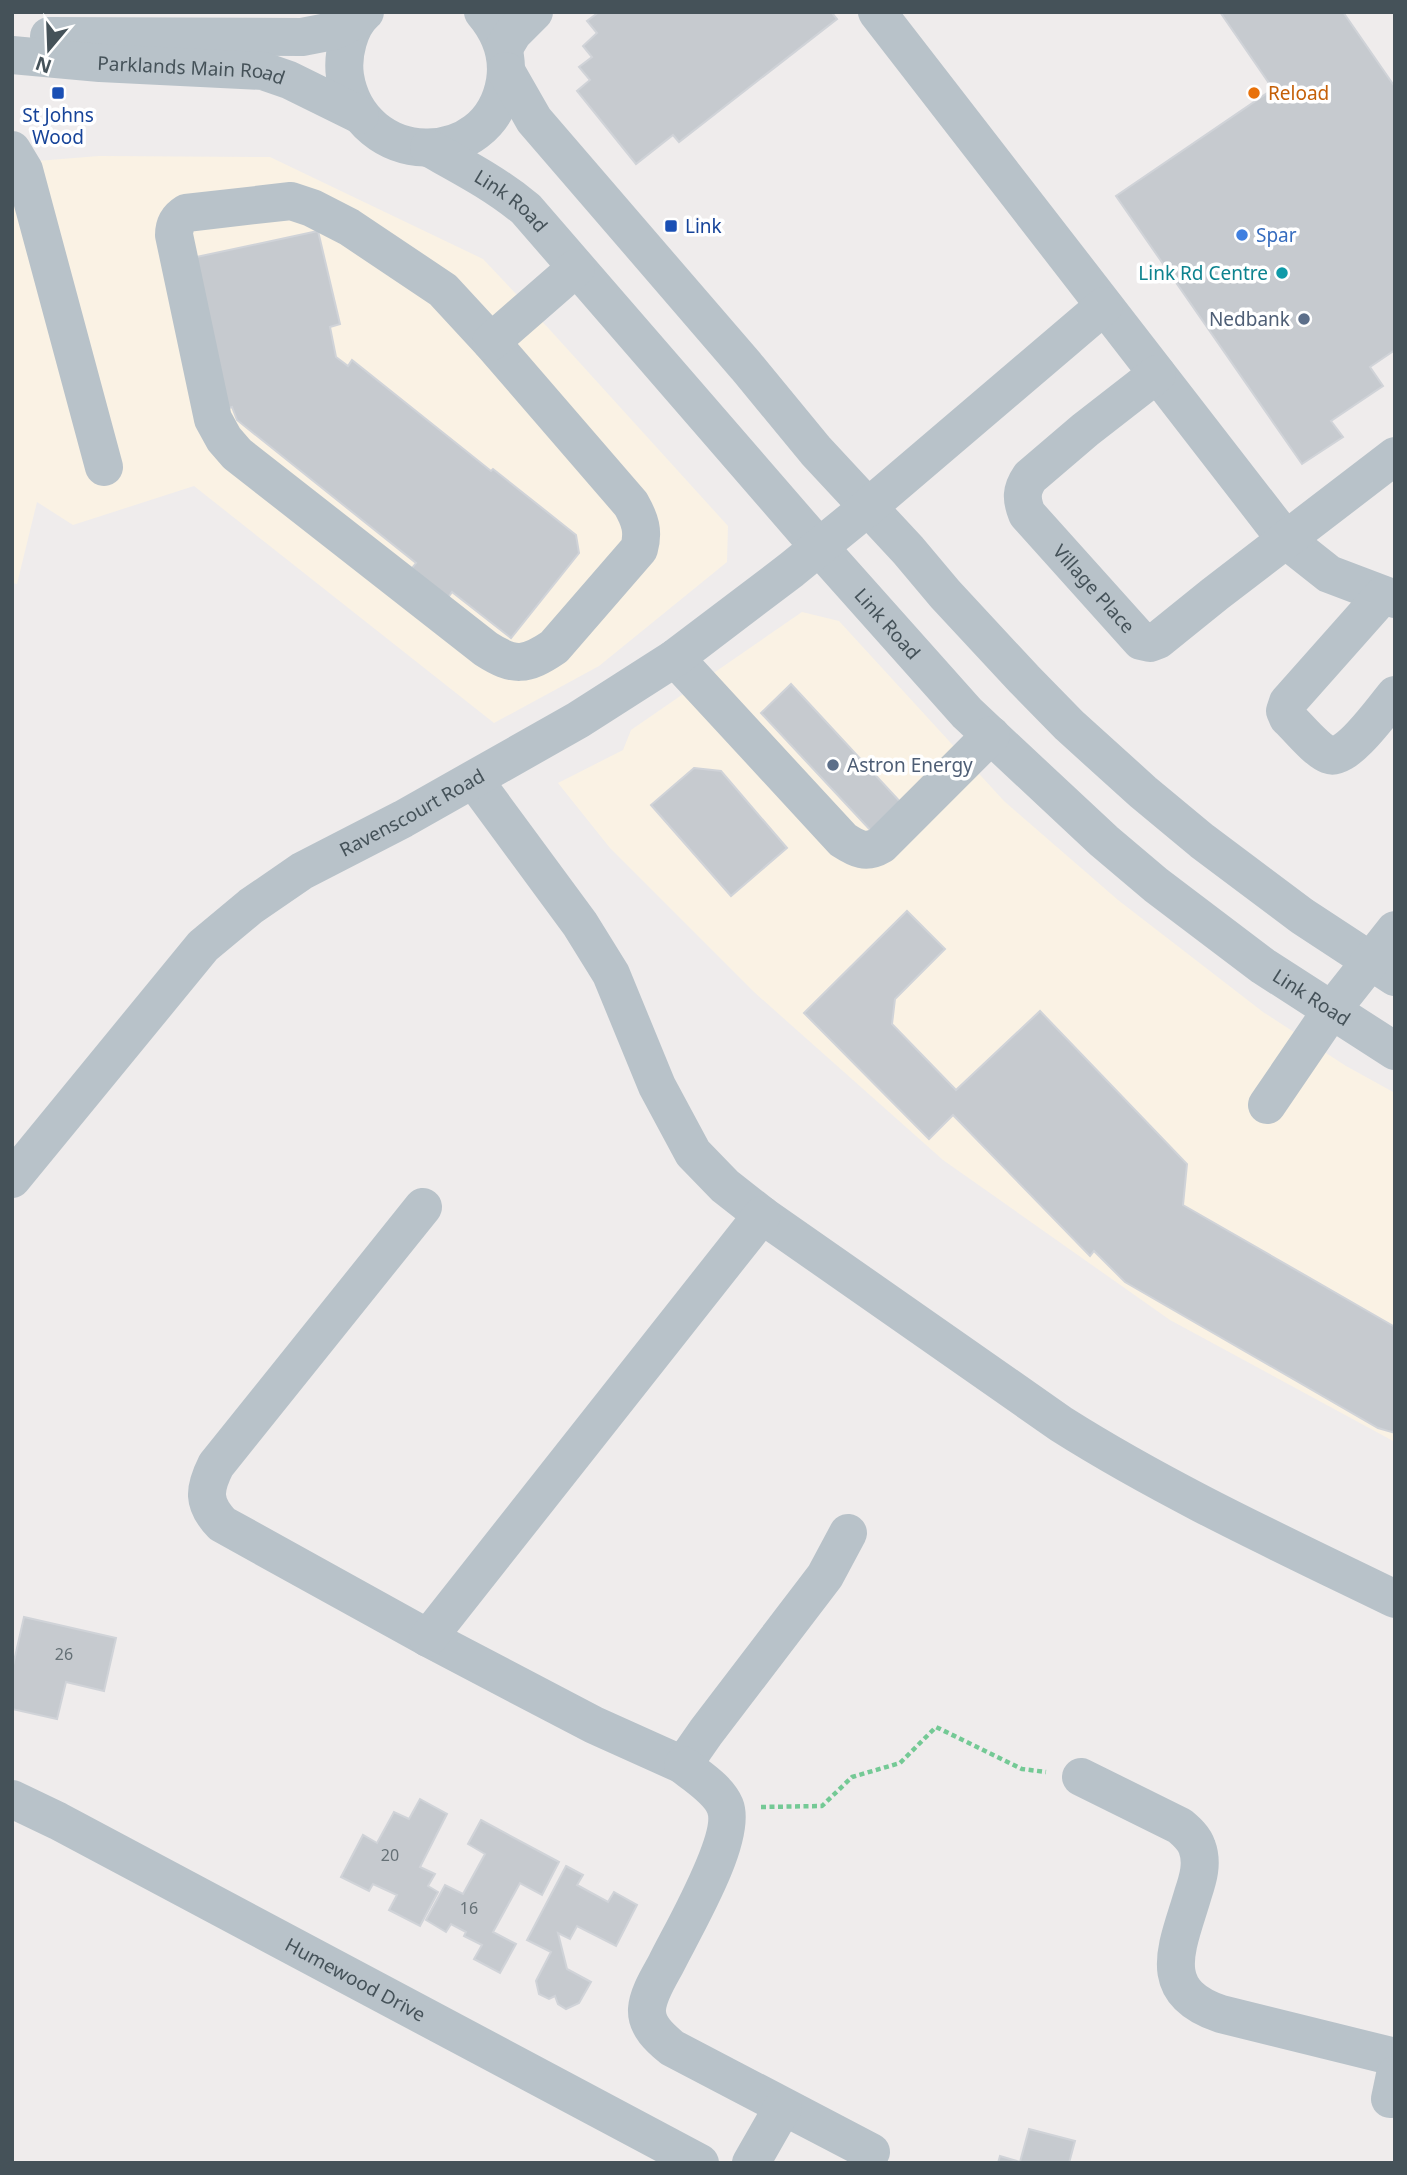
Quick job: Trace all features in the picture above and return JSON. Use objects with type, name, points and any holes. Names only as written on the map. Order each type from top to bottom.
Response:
[{"type":"street","points":[[483,12],[494,25],[505,60],[534,120],[816,451],[1024,679],[1069,725],[1143,792],[1234,867],[1382,970]]},
{"type":"street","points":[[361,16],[348,42],[344,67],[348,92],[360,115],[378,134],[403,145],[429,148],[449,145],[467,137],[483,124],[495,109],[503,91],[505,60],[513,33],[534,12]]},
{"type":"street","points":[[877,12],[1286,540],[1329,574],[1389,597],[1288,702],[1284,708],[1288,718],[1320,749],[1335,756],[1345,752],[1395,695]]},
{"type":"street","name":"Parklands Main Road","points":[[12,36],[98,24],[302,37],[333,31],[361,16]]},
{"type":"street","name":"Parklands Main Road","points":[[12,55],[133,65],[263,71],[289,80],[360,115]]},
{"type":"street","name":"Link Road","points":[[429,148],[510,195],[526,209],[967,713],[1104,841],[1156,885],[1254,959],[1395,1051]]},
{"type":"street","points":[[12,150],[24,170],[104,467]]},
{"type":"street","points":[[291,201],[312,208],[349,227],[443,290],[491,342],[631,504],[642,528],[639,549],[631,559],[554,647],[526,663],[512,662],[486,649],[237,454],[224,439],[213,419],[174,229],[181,216],[186,213],[291,201]]},
{"type":"street","points":[[491,342],[576,268]]},
{"type":"street","name":"Ravenscourt Road","points":[[12,1179],[203,946],[251,906],[302,871],[474,780],[578,720],[675,658],[867,508],[1104,306]]},
{"type":"street","name":"Village Place","points":[[1157,374],[1030,477],[1022,495],[1027,514],[1140,641],[1150,643],[1158,640],[1395,456]]},
{"type":"street","points":[[675,658],[843,840],[858,849],[867,851],[881,845],[991,735]]},
{"type":"street","points":[[474,780],[580,924],[611,974],[657,1086],[693,1153],[725,1186],[762,1215],[1108,1454],[1196,1501],[1395,1599]]},
{"type":"street","points":[[1267,1105],[1331,1011],[1382,970],[1395,930]]},
{"type":"street","points":[[423,1207],[216,1465],[209,1478],[206,1496],[214,1516],[222,1524],[428,1638],[594,1725],[683,1765],[706,1784],[725,1807],[725,1838],[710,1877],[654,1987],[647,2009],[650,2024],[659,2038],[671,2048],[871,2152]]},
{"type":"street","points":[[428,1638],[762,1215]]},
{"type":"street","points":[[683,1765],[825,1576],[848,1533]]},
{"type":"street","points":[[1081,1777],[1180,1826],[1192,1836],[1200,1861],[1176,1964],[1176,1978],[1182,1990],[1205,2009],[1395,2057]]},
{"type":"street","name":"Humewood Drive","points":[[12,1799],[700,2163]]},
{"type":"street","points":[[751,2163],[783,2107]]},
{"type":"path","points":[[725,1807],[822,1806],[852,1777],[900,1763],[936,1727],[1022,1769],[1081,1777]]},
{"type":"shaded area","points":[[99,156],[270,157],[483,259],[728,526],[727,562],[599,666],[494,723],[194,486],[73,525],[37,502],[17,584],[12,583],[12,163]]},
{"type":"shaded area","points":[[802,612],[839,621],[1004,801],[1118,900],[1263,1012],[1346,1066],[1395,1093],[1395,1442],[1170,1320],[943,1160],[754,992],[610,848],[558,783],[623,750],[631,730]]},
{"type":"building","points":[[599,12],[834,12],[832,13],[837,19],[679,142],[673,135],[636,164],[577,91],[590,80],[579,67],[592,57],[583,46],[597,33],[587,21]]},
{"type":"building","name":"Link Rd Centre","points":[[1220,12],[1343,12],[1395,87],[1395,350],[1370,367],[1383,386],[1331,421],[1343,437],[1302,464],[1116,196],[1273,89]]},
{"type":"building","points":[[318,231],[340,324],[330,327],[336,357],[348,366],[352,360],[576,535],[579,553],[511,638],[452,592],[445,602],[408,573],[416,563],[237,420],[232,407],[223,410],[187,259]]},
{"type":"building","points":[[791,684],[904,806],[874,834],[761,713]]},
{"type":"building","points":[[694,768],[721,771],[787,848],[731,896],[651,805]]},
{"type":"building","points":[[907,911],[945,949],[895,999],[892,1024],[956,1090],[1040,1011],[1187,1164],[1183,1205],[1395,1327],[1395,1433],[1378,1428],[1125,1282],[1094,1251],[1090,1256],[953,1115],[929,1139],[804,1013]]},
{"type":"building","points":[[24,1617],[116,1638],[104,1691],[66,1682],[57,1719],[12,1709],[12,1670]]},
{"type":"building","points":[[420,1799],[447,1814],[420,1867],[435,1874],[428,1886],[438,1892],[420,1926],[389,1910],[397,1895],[373,1884],[369,1891],[341,1877],[363,1835],[377,1843],[394,1812],[409,1819]]},
{"type":"building","points":[[481,1820],[559,1862],[542,1895],[520,1883],[493,1932],[516,1944],[500,1973],[474,1959],[482,1945],[464,1936],[466,1932],[451,1924],[446,1932],[426,1920],[445,1885],[463,1894],[485,1854],[468,1844]]},
{"type":"building","points":[[566,1866],[583,1875],[577,1885],[608,1902],[614,1892],[637,1905],[616,1946],[577,1926],[570,1939],[558,1933],[567,1969],[591,1982],[579,2003],[566,2009],[558,2004],[555,1996],[549,1999],[539,1994],[536,1981],[551,1952],[527,1940]]},
{"type":"building","points":[[1029,2129],[1075,2141],[1069,2163],[998,2163],[1000,2156],[1020,2162]]},
{"type":"place","name":"St Johns Wood","points":[[58,93]]},
{"type":"place","name":"Reload","points":[[1254,93]]},
{"type":"place","name":"Link","points":[[671,226]]},
{"type":"place","name":"Spar","points":[[1242,235]]},
{"type":"place","name":"Link Rd Centre","points":[[1282,273]]},
{"type":"place","name":"Nedbank","points":[[1304,319]]},
{"type":"place","name":"Astron Energy","points":[[833,765]]}]
